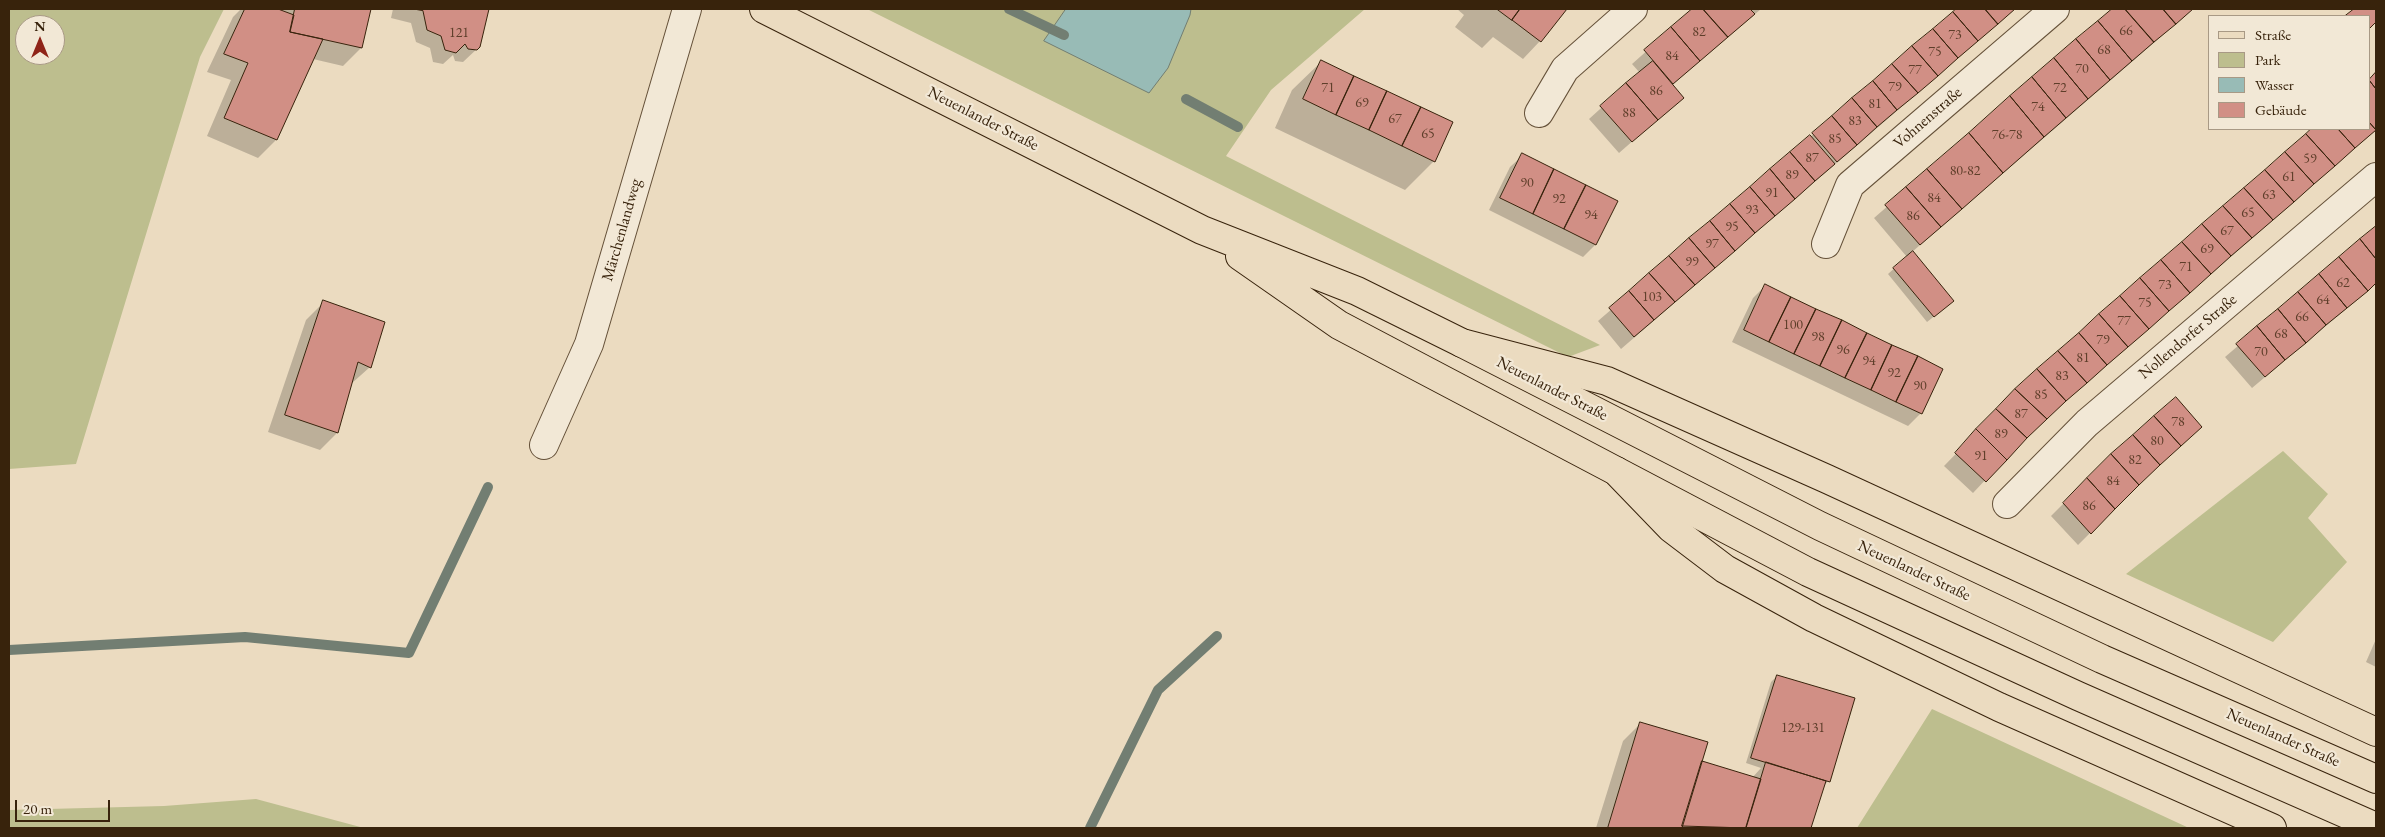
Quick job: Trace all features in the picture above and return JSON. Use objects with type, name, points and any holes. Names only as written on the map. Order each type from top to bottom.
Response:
[{"type":"main road","name":"Neuenlander Straße","points":[[764,9],[1202,230],[1357,291],[1820,526],[2102,659],[2376,779]]},
{"type":"main road","name":"Neuenlander Straße","points":[[1202,230],[1339,325],[1808,572],[2078,696],[2376,827]]},
{"type":"main road","name":"Neuenlander Straße","points":[[1462,343],[1607,381],[2376,732]]},
{"type":"main road","name":"Neuenlander Straße","points":[[1616,471],[1671,528],[1725,569],[1806,614],[1999,707],[2272,828]]},
{"type":"street","name":"Märchenlandweg","points":[[544,445],[589,344],[686,9]]},
{"type":"street","points":[[1539,113],[1565,69],[1633,9]]},
{"type":"street","name":"Vohnenstraße","points":[[1826,244],[1850,185],[2054,9]]},
{"type":"street","name":"Nollendorfer Straße","points":[[2007,504],[2087,423],[2376,177]]},
{"type":"green space","points":[[9,9],[224,9],[200,57],[76,464],[9,469]]},
{"type":"green space","points":[[867,9],[1365,9],[1271,90],[1226,156],[1600,345],[1568,357]]},
{"type":"green space","points":[[2283,451],[2328,494],[2308,518],[2347,562],[2273,642],[2126,574]]},
{"type":"green space","points":[[1932,709],[2189,828],[1857,828]]},
{"type":"green space","points":[[256,799],[364,828],[9,828],[9,810],[164,806]]},
{"type":"water","points":[[1066,9],[1191,9],[1168,68],[1149,93],[1044,41]]},
{"type":"building","points":[[245,9],[278,9],[294,15],[290,32],[323,39],[277,140],[224,118],[248,63],[224,54]]},
{"type":"building","points":[[295,9],[371,9],[362,48],[290,32]]},
{"type":"building","points":[[414,9],[489,9],[480,47],[477,50],[468,49],[465,44],[456,53],[445,50],[441,36],[427,30],[423,11]]},
{"type":"building","points":[[1497,9],[1520,9],[1512,20]]},
{"type":"building","points":[[1520,9],[1567,9],[1541,42],[1512,20]]},
{"type":"building","points":[[1692,9],[1703,9],[1728,37],[1700,61],[1671,27]]},
{"type":"building","points":[[1703,9],[1750,9],[1755,14],[1728,37]]},
{"type":"building","points":[[1956,9],[1985,9],[1998,24],[1978,41],[1953,12]]},
{"type":"building","points":[[1985,9],[2015,9],[1998,24]]},
{"type":"building","points":[[2112,9],[2125,9],[2154,42],[2132,61],[2098,21]]},
{"type":"building","points":[[2125,9],[2163,9],[2176,24],[2154,42]]},
{"type":"building","points":[[2163,9],[2193,9],[2176,24]]},
{"type":"building","points":[[2354,9],[2376,9],[2376,22],[2370,28],[2370,15],[2346,15]]},
{"type":"building","points":[[1953,12],[1978,41],[1958,58],[1933,29]]},
{"type":"building","points":[[2098,21],[2132,61],[2110,80],[2076,39]]},
{"type":"building","points":[[1671,27],[1700,61],[1673,84],[1644,50]]},
{"type":"building","points":[[1933,29],[1958,58],[1938,76],[1912,46]]},
{"type":"building","points":[[2076,39],[2110,80],[2088,99],[2054,58]]},
{"type":"building","points":[[1912,46],[1938,76],[1918,93],[1892,64]]},
{"type":"building","points":[[2054,58],[2088,99],[2066,118],[2032,77]]},
{"type":"building","points":[[1321,60],[1354,76],[1336,115],[1303,99]]},
{"type":"building","points":[[1653,61],[1684,98],[1658,120],[1626,83]]},
{"type":"building","points":[[1892,64],[1918,93],[1897,110],[1873,81]]},
{"type":"building","points":[[2376,72],[2376,89],[2370,81]]},
{"type":"building","points":[[1354,76],[1387,91],[1369,130],[1336,115]]},
{"type":"building","points":[[2032,77],[2066,118],[2044,137],[2010,96]]},
{"type":"building","points":[[1873,81],[1897,110],[1877,127],[1852,98]]},
{"type":"building","points":[[2370,81],[2376,89],[2376,130],[2370,123]]},
{"type":"building","points":[[1626,83],[1658,120],[1632,142],[1600,106]]},
{"type":"building","points":[[1387,91],[1421,107],[1402,146],[1369,130]]},
{"type":"building","points":[[2010,96],[2044,137],[2003,173],[1969,133]]},
{"type":"building","points":[[1852,98],[1877,127],[1857,145],[1832,116]]},
{"type":"building","points":[[1421,107],[1453,122],[1435,162],[1402,146]]},
{"type":"building","points":[[1832,116],[1857,145],[1837,162],[1812,133]]},
{"type":"building","points":[[2370,123],[2376,130],[2355,148],[2339,130],[2370,130]]},
{"type":"building","points":[[2310,130],[2339,130],[2355,148],[2335,166],[2306,134]]},
{"type":"building","points":[[1969,133],[2003,173],[1962,209],[1927,169]]},
{"type":"building","points":[[2306,134],[2335,166],[2314,184],[2285,152]]},
{"type":"building","points":[[1810,135],[1835,164],[1815,181],[1790,152]]},
{"type":"building","points":[[1790,152],[1815,181],[1795,199],[1770,169]]},
{"type":"building","points":[[2285,152],[2314,184],[2294,202],[2265,170]]},
{"type":"building","points":[[1522,153],[1554,169],[1533,214],[1500,198]]},
{"type":"building","points":[[1554,169],[1586,185],[1564,229],[1533,214]]},
{"type":"building","points":[[1770,169],[1795,199],[1775,216],[1750,187]]},
{"type":"building","points":[[1927,169],[1962,209],[1941,227],[1906,187]]},
{"type":"building","points":[[2265,170],[2294,202],[2273,220],[2244,188]]},
{"type":"building","points":[[1586,185],[1618,201],[1596,245],[1564,229]]},
{"type":"building","points":[[1750,187],[1775,216],[1755,233],[1730,204]]},
{"type":"building","points":[[1906,187],[1941,227],[1920,245],[1885,205]]},
{"type":"building","points":[[2244,188],[2273,220],[2252,238],[2223,206]]},
{"type":"building","points":[[1730,204],[1755,233],[1735,251],[1710,221]]},
{"type":"building","points":[[2223,206],[2252,238],[2231,256],[2202,224]]},
{"type":"building","points":[[1710,221],[1735,251],[1715,268],[1689,238]]},
{"type":"building","points":[[2202,224],[2231,256],[2211,274],[2182,242]]},
{"type":"building","points":[[2376,226],[2376,259],[2360,239]]},
{"type":"building","points":[[1689,238],[1715,268],[1695,285],[1669,256]]},
{"type":"building","points":[[2360,239],[2376,259],[2376,283],[2368,291],[2339,257]]},
{"type":"building","points":[[2182,242],[2211,274],[2190,293],[2161,260]]},
{"type":"building","points":[[1913,251],[1954,301],[1934,317],[1893,268]]},
{"type":"building","points":[[1669,256],[1695,285],[1675,302],[1649,273]]},
{"type":"building","points":[[2339,257],[2368,291],[2347,308],[2319,274]]},
{"type":"building","points":[[2161,260],[2190,293],[2169,311],[2140,278]]},
{"type":"building","points":[[1649,273],[1675,302],[1654,320],[1629,291]]},
{"type":"building","points":[[2319,274],[2347,308],[2326,325],[2298,292]]},
{"type":"building","points":[[2140,278],[2169,311],[2149,329],[2120,296]]},
{"type":"building","points":[[1765,284],[1791,297],[1769,342],[1744,330]]},
{"type":"building","points":[[1629,291],[1654,320],[1634,337],[1609,308]]},
{"type":"building","points":[[2298,292],[2326,325],[2306,343],[2278,309]]},
{"type":"building","points":[[2120,296],[2149,329],[2128,347],[2099,314]]},
{"type":"building","points":[[1791,297],[1816,309],[1794,354],[1769,342]]},
{"type":"building","points":[[323,300],[385,322],[371,368],[358,362],[338,433],[285,415]]},
{"type":"building","points":[[1816,309],[1842,320],[1820,366],[1794,354]]},
{"type":"building","points":[[2278,309],[2306,343],[2285,360],[2257,326]]},
{"type":"building","points":[[2099,314],[2128,347],[2107,365],[2079,333]]},
{"type":"building","points":[[1842,320],[1867,333],[1845,378],[1820,366]]},
{"type":"building","points":[[2257,326],[2285,360],[2265,377],[2236,344]]},
{"type":"building","points":[[1867,333],[1892,345],[1871,390],[1845,378]]},
{"type":"building","points":[[2079,333],[2107,365],[2087,383],[2058,351]]},
{"type":"building","points":[[1892,345],[1918,356],[1896,402],[1871,390]]},
{"type":"building","points":[[2058,351],[2087,383],[2066,401],[2037,369]]},
{"type":"building","points":[[1918,356],[1943,369],[1922,414],[1896,402]]},
{"type":"building","points":[[2037,369],[2066,401],[2047,419],[2015,389]]},
{"type":"building","points":[[2015,389],[2047,419],[2027,438],[1996,409]]},
{"type":"building","points":[[2176,397],[2202,427],[2181,446],[2154,416]]},
{"type":"building","points":[[1996,409],[2027,438],[2007,460],[1976,429]]},
{"type":"building","points":[[2154,416],[2181,446],[2160,465],[2133,435]]},
{"type":"building","points":[[1976,429],[2007,460],[1986,482],[1955,453]]},
{"type":"building","points":[[2133,435],[2160,465],[2139,485],[2111,454]]},
{"type":"building","points":[[2111,454],[2139,485],[2115,509],[2087,478]]},
{"type":"building","points":[[2087,478],[2115,509],[2091,534],[2063,503]]},
{"type":"building","points":[[1777,675],[1855,698],[1830,782],[1751,758]]},
{"type":"building","points":[[1640,722],[1708,742],[1682,828],[1608,828]]},
{"type":"building","points":[[1702,761],[1761,779],[1746,828],[1682,826]]},
{"type":"building","points":[[1766,762],[1826,781],[1811,828],[1746,828]]},
{"type":"waterway","points":[[1009,9],[1064,35]]},
{"type":"waterway","points":[[1186,99],[1238,127]]},
{"type":"waterway","points":[[9,650],[245,637],[409,653],[488,487]]},
{"type":"waterway","points":[[1090,828],[1158,690],[1217,636]]}]
